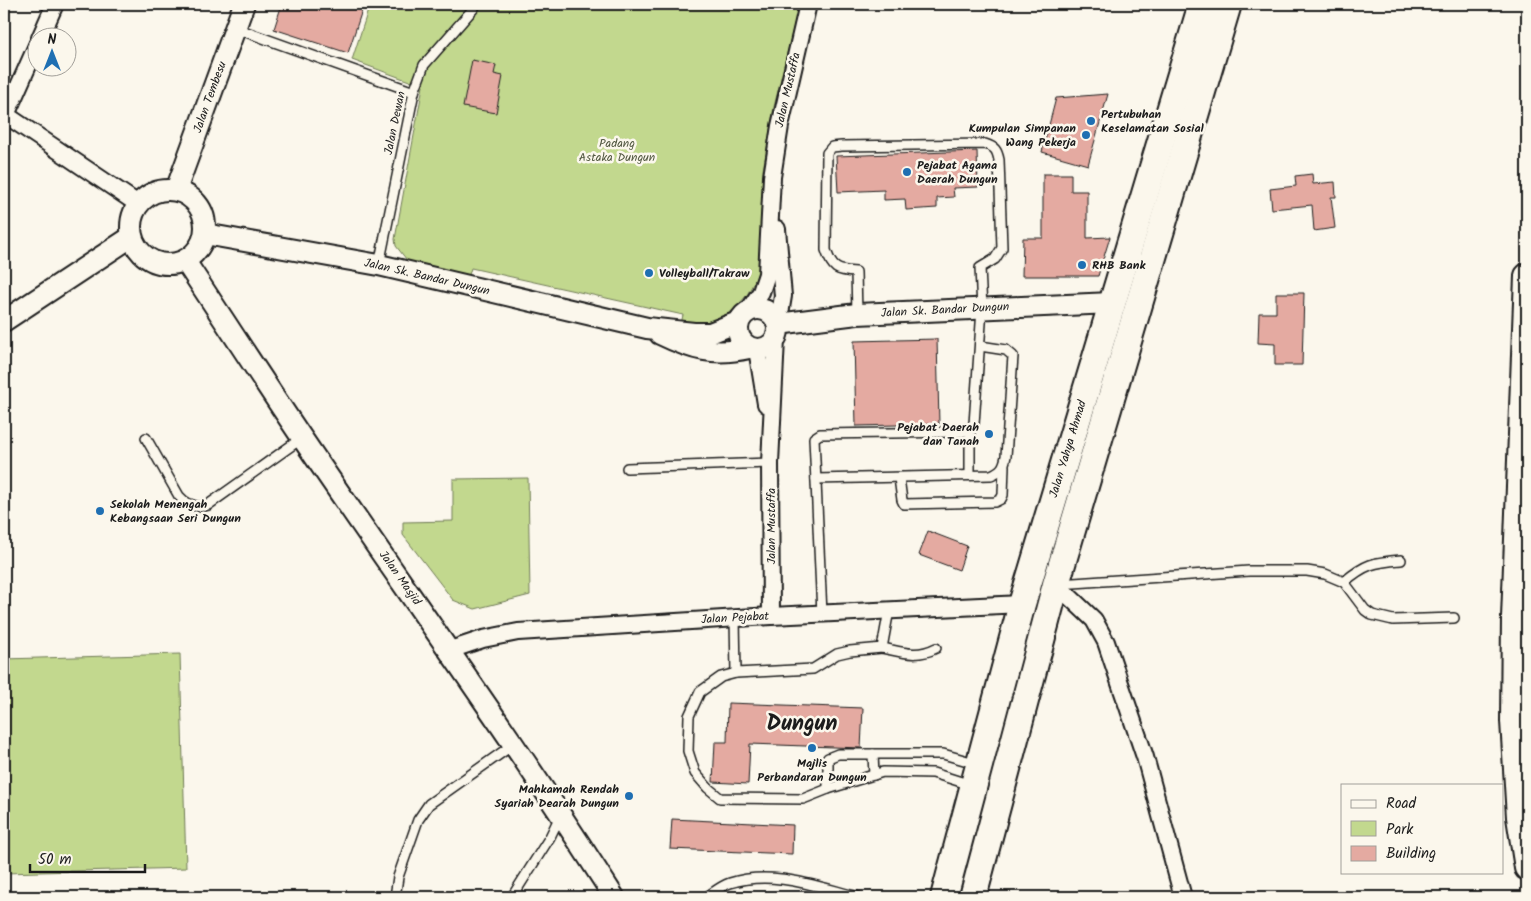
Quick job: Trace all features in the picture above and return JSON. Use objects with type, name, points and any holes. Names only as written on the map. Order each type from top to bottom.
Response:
[{"type":"main road","name":"Jalan Yahya Ahmad","points":[[944,897],[1022,604],[1202,4]]},
{"type":"main road","points":[[973,897],[1056,584],[1228,4]]},
{"type":"main road","points":[[1527,276],[1515,598],[1513,721],[1519,817],[1527,868]]},
{"type":"street","points":[[44,28],[55,4]]},
{"type":"street","name":"Jalan Tembesu","points":[[176,190],[244,4]]},
{"type":"street","name":"Jalan Mustaffa","points":[[743,316],[761,292],[766,274],[772,177],[780,126],[808,4]]},
{"type":"street","points":[[28,65],[5,116],[138,204]]},
{"type":"street","name":"Jalan Mustaffa","points":[[771,616],[771,436],[776,327],[783,296],[772,177]]},
{"type":"street","points":[[162,190],[176,190],[189,196],[199,206],[205,219],[205,234],[201,245],[194,254],[184,261],[168,265],[152,261],[139,251],[131,237],[131,219],[138,204],[149,194],[162,190]]},
{"type":"street","name":"Jalan Sk. Bandar Dungun","points":[[205,234],[379,265],[647,328],[710,333],[724,329],[743,316]]},
{"type":"street","points":[[4,321],[131,237]]},
{"type":"street","name":"Jalan Masjid","points":[[184,261],[302,438],[561,813],[614,897]]},
{"type":"street","name":"Jalan Sk. Bandar Dungun","points":[[776,327],[857,314],[1112,303]]},
{"type":"street","points":[[755,308],[770,312],[776,327],[771,345],[764,348],[753,348],[743,343],[737,330],[743,316],[755,308]]},
{"type":"street","name":"Jalan Sk. Bandar Dungun","points":[[647,328],[685,346],[700,349],[720,352],[753,348]]},
{"type":"street","name":"Jalan Mustaffa","points":[[753,348],[771,436]]},
{"type":"street","points":[[1056,584],[1094,620],[1106,642],[1145,757],[1183,897]]},
{"type":"street","name":"Jalan Pejabat","points":[[450,650],[499,634],[735,618],[1022,604]]},
{"type":"lane","name":"Jalan Dewan","points":[[379,265],[414,92],[424,65],[476,4]]},
{"type":"lane","points":[[235,28],[414,92]]},
{"type":"lane","points":[[822,614],[814,438],[820,434],[962,432],[970,429],[974,424],[976,418],[982,308],[980,268],[995,259],[1002,248],[998,152],[992,146],[985,144],[842,146],[832,147],[827,153],[826,250],[830,263],[840,271],[856,272],[857,314]]},
{"type":"lane","points":[[899,478],[904,504],[995,502],[1001,499],[1003,495],[1013,356],[1006,350],[980,346]]},
{"type":"lane","points":[[970,429],[970,475]]},
{"type":"lane","points":[[146,438],[179,496],[186,504],[201,507],[208,505],[302,438]]},
{"type":"lane","points":[[628,468],[770,463]]},
{"type":"lane","points":[[816,479],[991,475],[999,472],[1004,466]]},
{"type":"lane","points":[[1344,582],[1372,563],[1401,560]]},
{"type":"lane","points":[[1056,584],[1249,571],[1307,571],[1325,574],[1344,582],[1365,610],[1372,615],[1393,620],[1454,618]]},
{"type":"lane","points":[[882,648],[889,610]]},
{"type":"lane","points":[[735,618],[736,673]]},
{"type":"lane","points":[[936,648],[926,653],[915,655],[882,648],[850,651],[837,654],[813,669],[736,673],[721,677],[700,692],[689,716],[688,751],[695,773],[720,798],[803,799],[883,772],[977,775]]},
{"type":"lane","points":[[394,897],[398,877],[414,829],[429,804],[514,744]]},
{"type":"lane","points":[[828,789],[828,758],[838,754],[943,754],[977,775]]},
{"type":"lane","points":[[873,754],[874,775]]},
{"type":"lane","points":[[512,897],[550,837],[561,813]]},
{"type":"lane","points":[[707,897],[729,884],[743,880],[776,878],[792,880],[859,897]]},
{"type":"green space","name":"Padang Astaka Dungun","points":[[370,4],[799,4],[774,107],[763,170],[759,273],[747,295],[733,311],[707,325],[681,324],[683,315],[471,268],[468,278],[410,264],[396,246],[395,239],[423,86],[352,60]]},
{"type":"green space","points":[[528,478],[530,595],[475,609],[453,600],[403,535],[403,522],[453,521],[453,479]]},
{"type":"green space","points":[[180,654],[186,868],[4,873],[4,659]]},
{"type":"building","points":[[282,4],[364,4],[348,53],[274,29]]},
{"type":"building","points":[[472,60],[496,65],[494,74],[503,76],[496,113],[463,107]]},
{"type":"building","points":[[1108,94],[1088,165],[1042,152],[1056,98]]},
{"type":"building","name":"Pejabat Agama Daerah Dungun","points":[[977,151],[978,187],[953,188],[954,197],[937,198],[937,208],[906,210],[905,199],[884,200],[884,190],[838,192],[836,156]]},
{"type":"building","points":[[1043,174],[1071,174],[1071,191],[1087,191],[1087,238],[1110,237],[1098,276],[1022,276],[1023,238],[1043,238]]},
{"type":"building","points":[[1312,174],[1313,184],[1335,182],[1336,197],[1331,197],[1335,228],[1314,231],[1312,205],[1272,209],[1270,189],[1296,186],[1295,176]]},
{"type":"building","points":[[1276,293],[1304,293],[1302,365],[1275,365],[1275,344],[1258,343],[1259,313],[1276,313]]},
{"type":"building","points":[[937,339],[939,424],[856,426],[854,341]]},
{"type":"building","points":[[928,531],[967,546],[959,570],[919,555]]},
{"type":"building","points":[[728,703],[863,708],[861,748],[750,744],[748,784],[713,782],[715,742],[727,742]]},
{"type":"building","points":[[672,819],[793,825],[792,854],[670,849]]},
{"type":"place","name":"Pertubuhan Keselamatan Sosial","points":[[1091,121]]},
{"type":"place","name":"Kumpulan Simpanan Wang Pekerja","points":[[1086,135]]},
{"type":"place","name":"Pejabat Agama Daerah Dungun","points":[[907,172]]},
{"type":"place","name":"RHB Bank","points":[[1082,265]]},
{"type":"place","name":"Volleyball/Takraw","points":[[649,273]]},
{"type":"place","name":"Pejabat Daerah dan Tanah","points":[[989,434]]},
{"type":"place","name":"Sekolah Menengah Kebangsaan Seri Dungun","points":[[100,511]]},
{"type":"place","name":"Majlis Perbandaran Dungun","points":[[812,748]]},
{"type":"place","name":"Mahkamah Rendah Syariah Dearah Dungun","points":[[629,796]]},
{"type":"district","name":"Dungun","points":[[802,724]]}]
